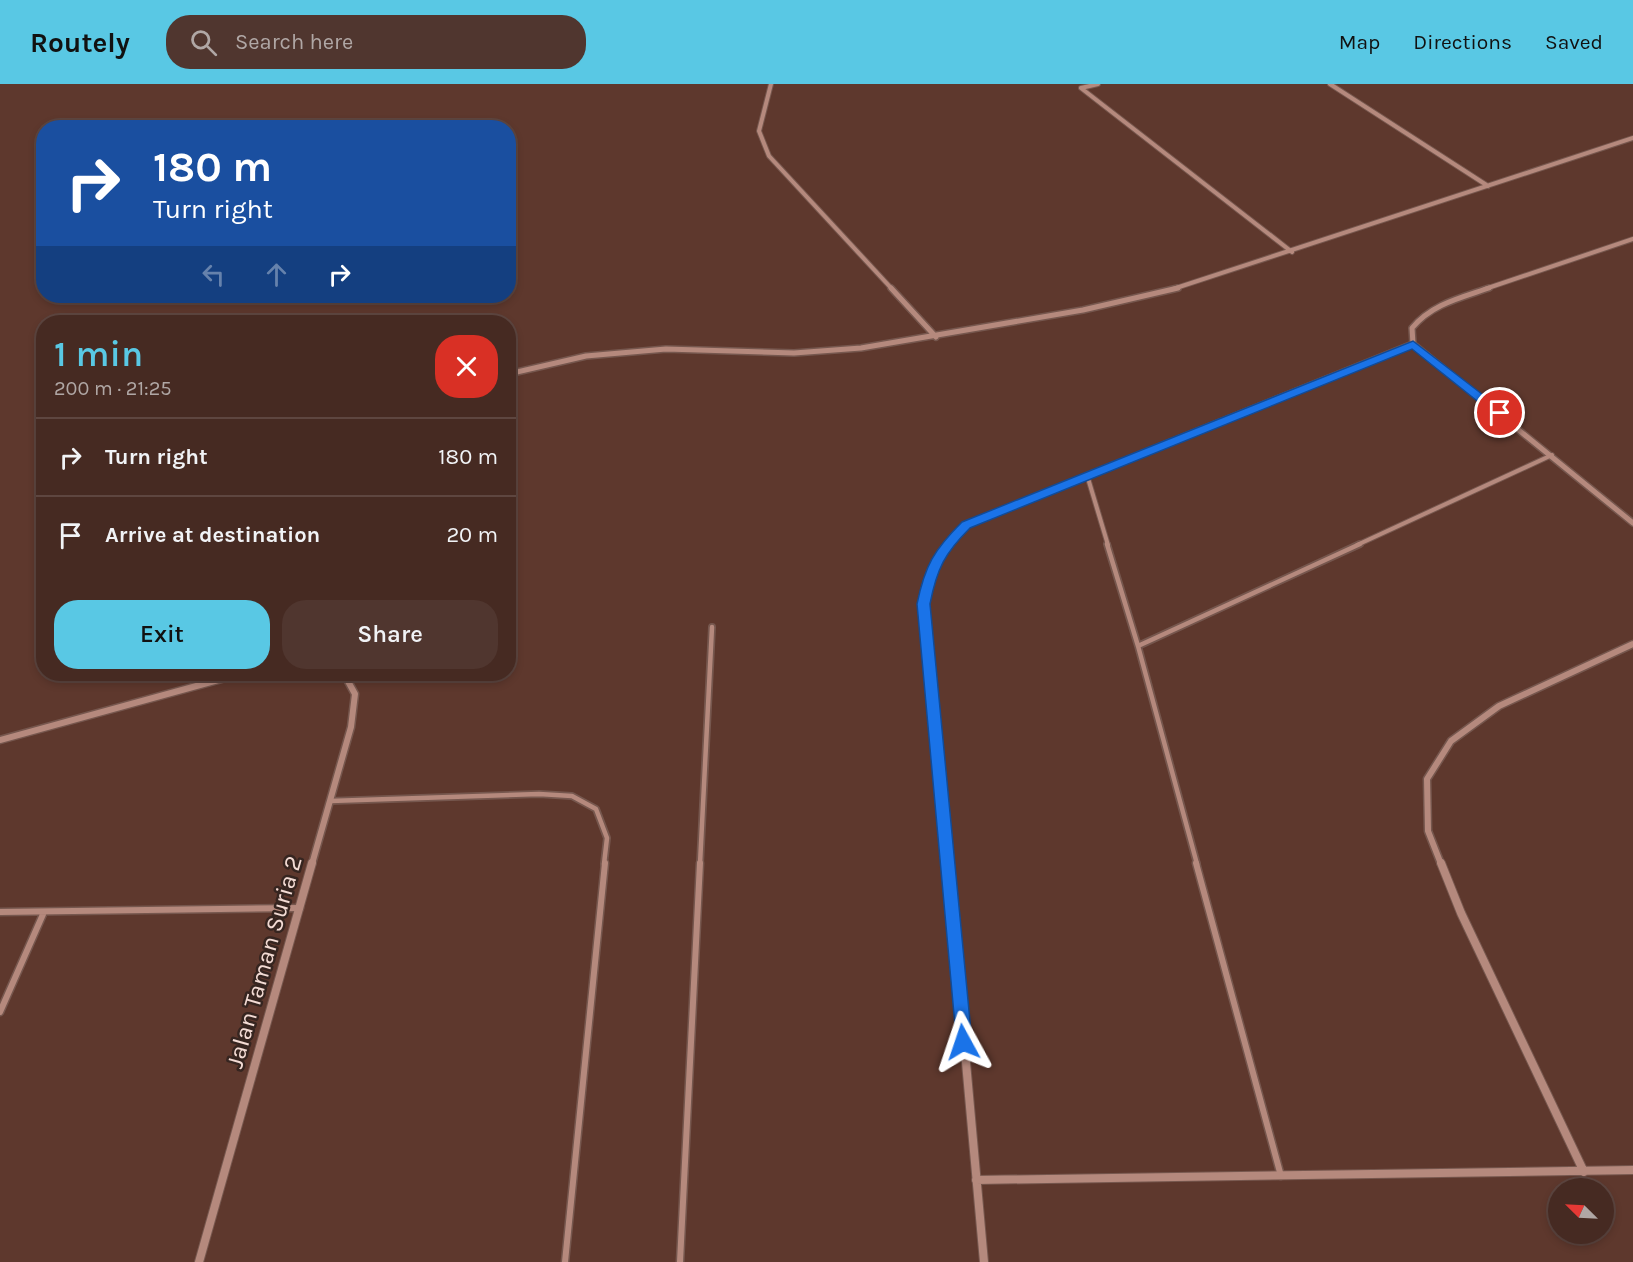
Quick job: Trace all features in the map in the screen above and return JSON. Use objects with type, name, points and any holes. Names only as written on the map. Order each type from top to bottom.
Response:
[{"type":"street","points":[[771,84],[759,130],[769,156],[936,337]]},
{"type":"street","points":[[1075,84],[1292,252]]},
{"type":"street","points":[[1081,88],[1098,84]]},
{"type":"street","points":[[1330,84],[1488,186]]},
{"type":"street","points":[[516,372],[585,356],[666,349],[794,353],[861,348],[936,337],[1083,310],[1175,289],[1633,138]]},
{"type":"street","points":[[1633,239],[1442,304],[1424,314],[1412,328],[1413,344],[1633,523]]},
{"type":"street","points":[[984,1262],[924,604],[929,577],[943,548],[966,525],[1413,344]]},
{"type":"street","points":[[1584,1172],[1461,913],[1428,831],[1427,779],[1451,741],[1499,706],[1633,644]]},
{"type":"street","points":[[0,740],[215,681]]},
{"type":"street","name":"Jalan Taman Suria 2","points":[[199,1262],[351,726],[355,694],[348,681]]},
{"type":"street","points":[[976,1180],[1633,1170]]},
{"type":"lane","points":[[1138,646],[1552,455]]},
{"type":"lane","points":[[1087,475],[1138,646],[1281,1176]]},
{"type":"lane","points":[[680,1262],[712,627]]},
{"type":"lane","points":[[330,801],[539,794],[572,796],[596,809],[607,838],[566,1262]]},
{"type":"lane","points":[[0,912],[300,908]]},
{"type":"lane","points":[[0,1012],[44,912]]},
{"type":"route","points":[[963,1042],[924,604],[929,577],[943,548],[966,525],[1413,344],[1500,413]]}]
